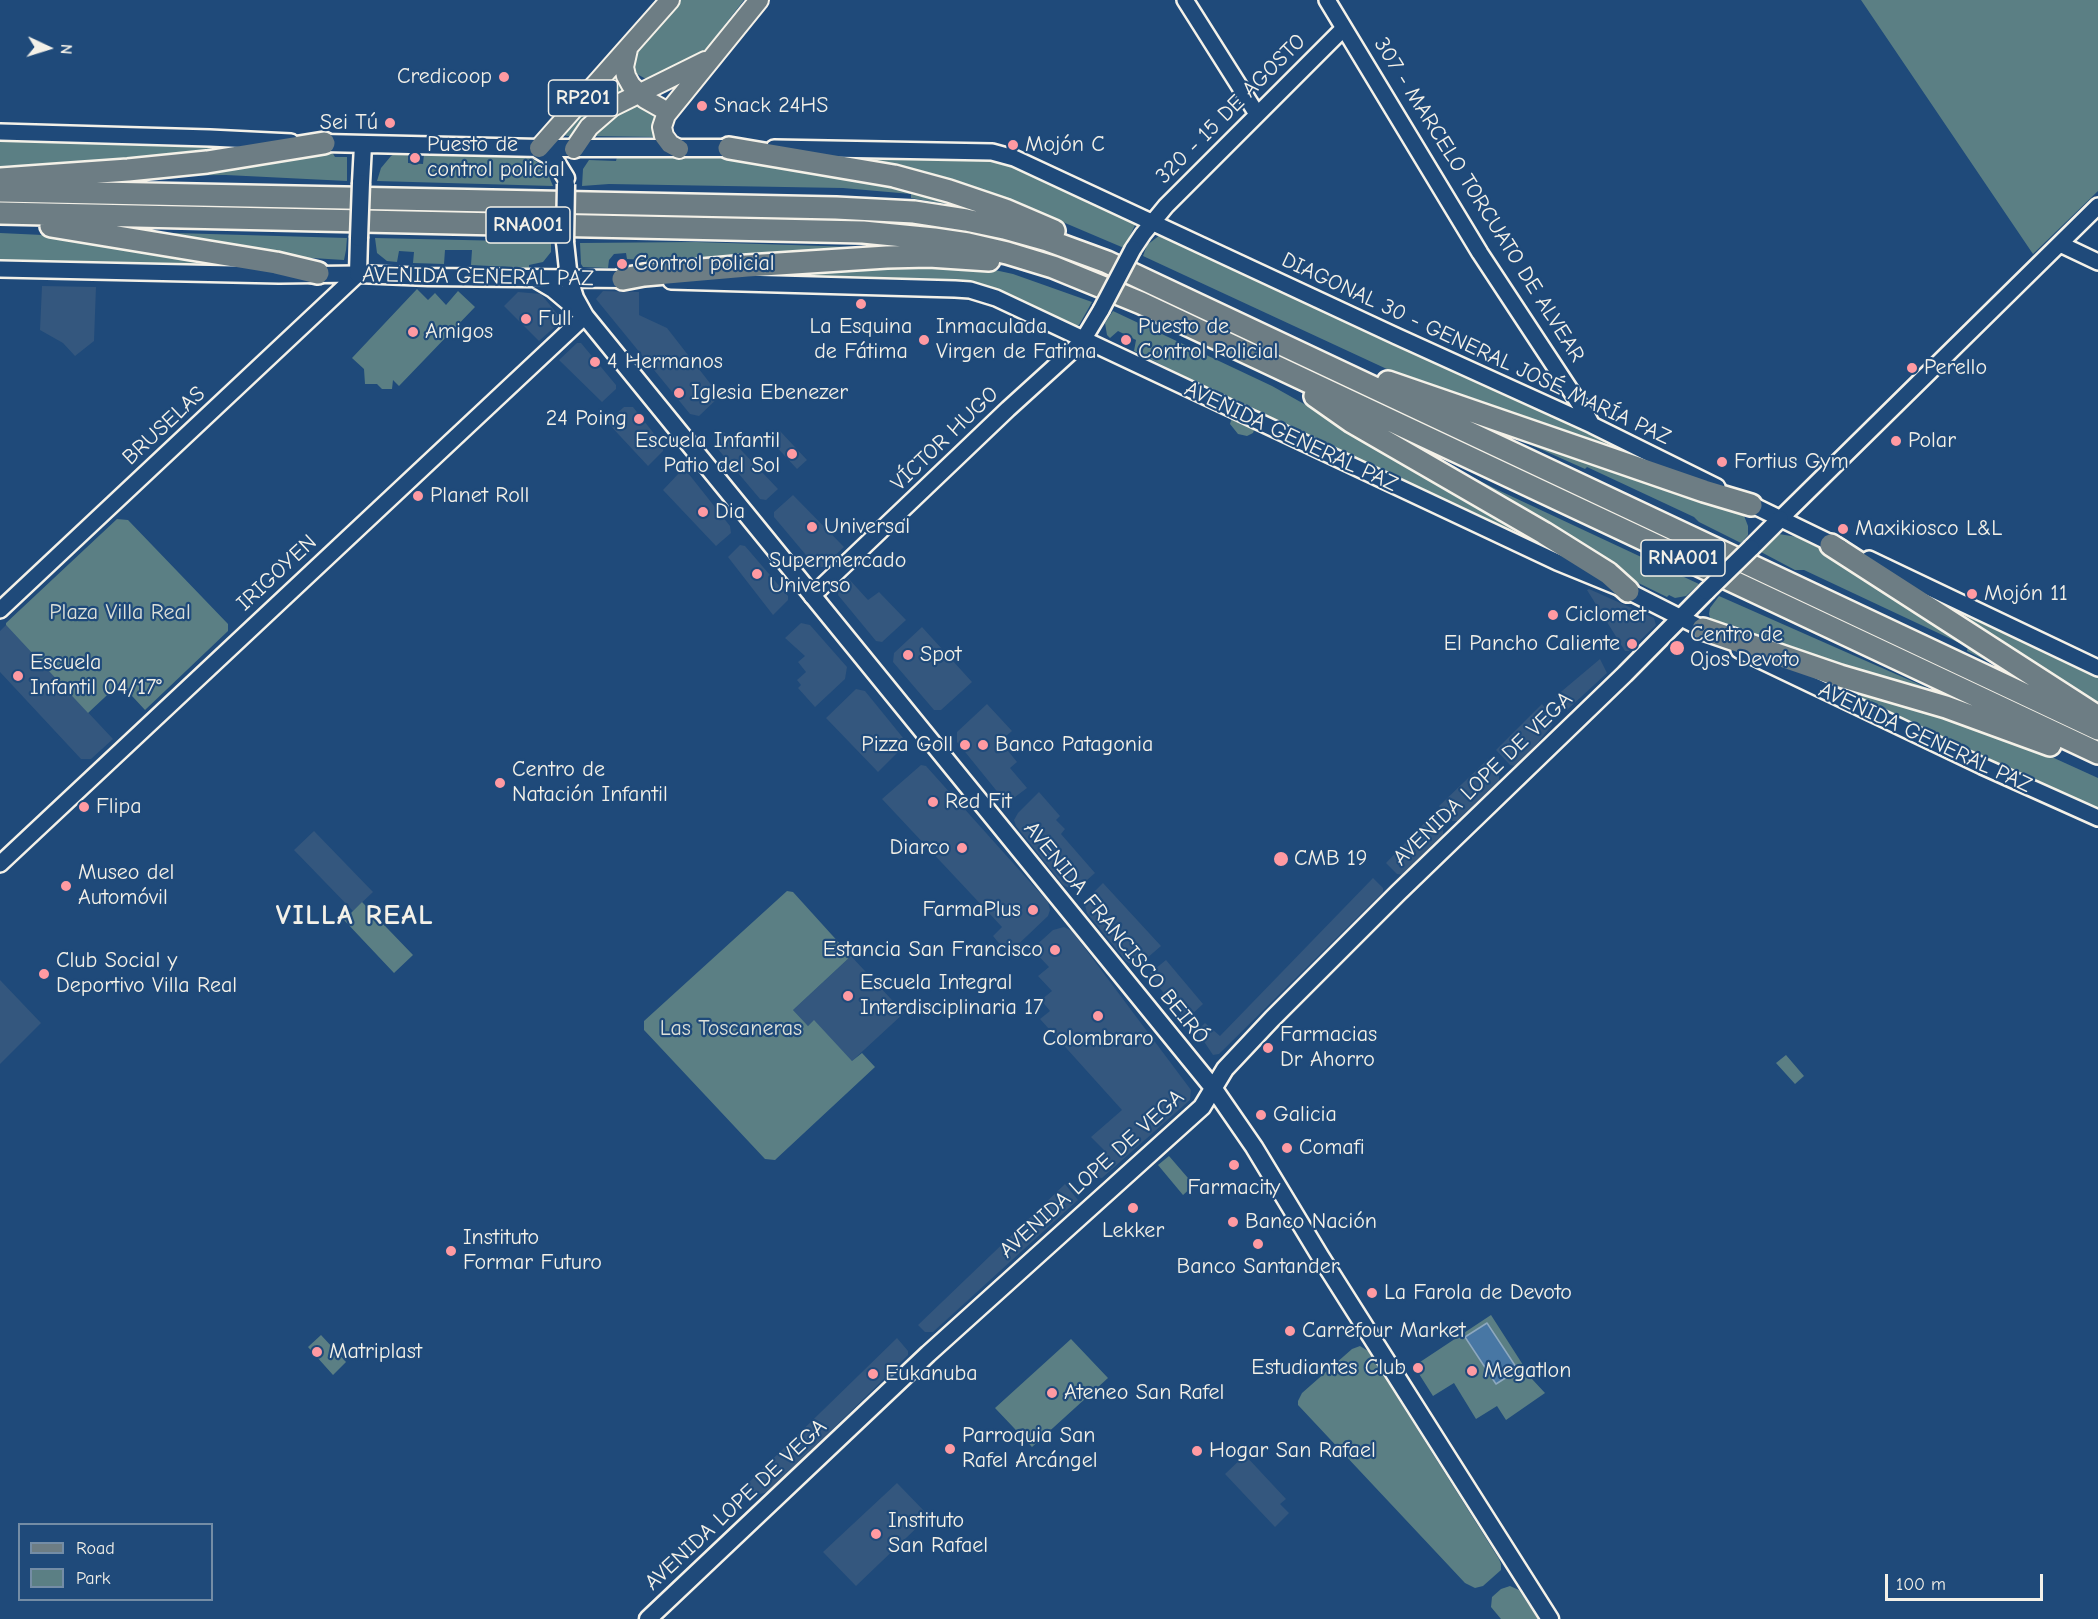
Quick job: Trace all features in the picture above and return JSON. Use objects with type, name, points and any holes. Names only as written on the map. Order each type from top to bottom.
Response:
[{"type":"highway","points":[[0,179],[207,162],[324,143]]},
{"type":"highway","points":[[729,148],[894,176],[949,191],[1050,228],[1107,262]]},
{"type":"highway","name":"RNA001","points":[[0,191],[824,208],[914,212],[1004,228],[1047,240],[1107,262],[2098,729]]},
{"type":"highway","name":"RNA001","points":[[0,213],[862,232],[968,244],[1053,267],[1141,303],[2098,753]]},
{"type":"highway","points":[[0,221],[104,233],[201,252],[276,263],[318,273]]},
{"type":"highway","points":[[623,279],[747,266],[887,257],[958,257],[1053,267]]},
{"type":"highway","points":[[1308,357],[1751,505]]},
{"type":"highway","points":[[1268,363],[1352,422],[1544,533],[1608,573],[1628,591]]},
{"type":"highway","points":[[1831,545],[2098,717]]},
{"type":"highway","points":[[1703,629],[1840,676],[1989,722],[2098,762]]},
{"type":"main road","name":"RP201","points":[[538,148],[670,0]]},
{"type":"main road","points":[[679,150],[667,142],[663,134],[663,124],[668,112],[759,0]]},
{"type":"main road","points":[[627,49],[624,67],[626,76],[638,93],[668,112]]},
{"type":"main road","points":[[574,149],[584,133],[612,107],[711,58]]},
{"type":"main road","points":[[324,143],[574,149],[729,148]]},
{"type":"main road","points":[[358,274],[363,145]]},
{"type":"main road","points":[[538,148],[555,160],[566,181]]},
{"type":"main road","name":"AVENIDA FRANCISCO BEIRÓ","points":[[574,149],[566,181],[565,247],[569,279],[585,316],[1214,1089],[1254,1147],[1320,1256],[1550,1619]]},
{"type":"main road","points":[[565,247],[550,268],[532,279],[561,296],[585,316]]},
{"type":"main road","name":"AVENIDA GENERAL PAZ","points":[[358,274],[623,279]]},
{"type":"main road","name":"AVENIDA LOPE DE VEGA","points":[[648,1619],[936,1346],[1202,1107],[1225,1069],[1272,1019],[1780,519]]},
{"type":"street","points":[[1185,0],[1257,114]]},
{"type":"street","name":"307 - MARCELO TORCUATO DE ALVEAR","points":[[1327,0],[1480,253],[1592,425]]},
{"type":"street","name":"320 - 15 DE AGOSTO","points":[[1101,310],[1134,249],[1166,206],[1344,28]]},
{"type":"street","points":[[0,132],[324,143]]},
{"type":"street","name":"DIAGONAL 30 - GENERAL JOSÉ MARÍA PAZ","points":[[729,148],[992,152],[1027,164],[1592,425],[1831,545],[1858,554],[2098,668]]},
{"type":"street","points":[[1780,519],[2098,206]]},
{"type":"street","points":[[2060,244],[2098,262]]},
{"type":"street","name":"AVENIDA GENERAL PAZ","points":[[0,269],[279,275],[358,274]]},
{"type":"street","name":"BRUSELAS","points":[[0,610],[358,274]]},
{"type":"street","name":"AVENIDA GENERAL PAZ","points":[[623,279],[970,291],[996,298],[1557,562],[1628,591],[1681,617],[1743,652],[2095,819]]},
{"type":"street","name":"VÍCTOR HUGO","points":[[812,596],[1083,340],[1101,310]]},
{"type":"street","name":"IRIGOYEN","points":[[0,864],[585,316]]},
{"type":"shaded area","points":[[42,286],[96,287],[94,341],[75,356],[63,343],[40,330]]},
{"type":"shaded area","points":[[603,291],[639,292],[639,315],[667,328],[720,396],[699,416],[690,414],[596,299]]},
{"type":"shaded area","points":[[518,292],[541,294],[558,315],[557,325],[539,341],[504,306]]},
{"type":"shaded area","points":[[577,343],[581,343],[616,385],[616,389],[602,402],[559,360]]},
{"type":"shaded area","points":[[624,407],[633,407],[663,445],[663,451],[648,466],[607,422]]},
{"type":"shaded area","points":[[723,431],[778,489],[766,500],[760,499],[717,448],[718,436]]},
{"type":"shaded area","name":"Escuela Infantil Patio del Sol","points":[[780,431],[807,460],[797,469],[771,441]]},
{"type":"shaded area","points":[[680,472],[688,473],[730,526],[731,533],[716,546],[663,490]]},
{"type":"shaded area","points":[[793,495],[844,547],[823,567],[816,567],[774,517],[774,512]]},
{"type":"shaded area","points":[[740,545],[745,546],[788,596],[788,600],[773,615],[728,557]]},
{"type":"shaded area","points":[[848,578],[868,600],[879,592],[906,620],[882,642],[876,641],[838,595],[839,588]]},
{"type":"shaded area","points":[[1587,590],[1654,618],[1656,625],[1629,651],[1625,651]]},
{"type":"shaded area","points":[[801,623],[810,625],[847,667],[845,679],[815,707],[798,688],[801,685],[797,680],[806,672],[798,662],[805,656],[785,638]]},
{"type":"shaded area","points":[[6,625],[113,739],[91,759],[81,759],[0,672],[0,631]]},
{"type":"shaded area","points":[[922,627],[972,682],[941,710],[934,710],[893,662],[894,653]]},
{"type":"shaded area","points":[[1600,659],[1607,673],[1567,710],[1556,696]]},
{"type":"shaded area","points":[[856,689],[865,691],[904,739],[904,746],[878,772],[826,718]]},
{"type":"shaded area","points":[[987,704],[1012,731],[1000,741],[1017,762],[1010,768],[1027,788],[1011,800],[1004,800],[957,742],[957,732]]},
{"type":"shaded area","points":[[1542,704],[1554,720],[1552,725],[1521,763],[1515,766],[1510,765],[1496,750]]},
{"type":"shaded area","points":[[1488,759],[1499,773],[1499,783],[1461,821],[1452,821],[1439,806]]},
{"type":"shaded area","points":[[921,765],[926,766],[1048,902],[1050,910],[1048,916],[1008,954],[993,936],[1002,927],[882,799]]},
{"type":"shaded area","points":[[1039,792],[1060,816],[1056,820],[1065,829],[1061,834],[1095,873],[1078,888],[1063,885],[1016,826],[1014,820],[1018,813]]},
{"type":"shaded area","points":[[1433,814],[1443,828],[1443,838],[1405,875],[1397,874],[1386,863]]},
{"type":"shaded area","points":[[314,831],[373,892],[353,911],[294,850]]},
{"type":"shaded area","points":[[1373,878],[1383,888],[1383,892],[1219,1054],[1213,1055],[1197,1031],[1205,1023],[1220,1036]]},
{"type":"shaded area","points":[[1103,883],[1161,946],[1139,965],[1132,965],[1126,961],[1087,913],[1085,905],[1087,899]]},
{"type":"shaded area","points":[[1064,927],[1072,931],[1191,1090],[1190,1100],[1102,1178],[1095,1177],[1087,1169],[1105,1151],[1091,1137],[1122,1110],[1040,1019],[1050,1011],[1041,1000],[1052,991],[1038,976],[1049,967],[1032,949],[1053,930]]},
{"type":"shaded area","name":"Escuela Integral Interdisciplinaria 17","points":[[851,956],[904,1013],[852,1061],[814,1021],[808,1026],[793,1010]]},
{"type":"shaded area","points":[[1166,960],[1203,1004],[1189,1017],[1182,1016],[1151,977],[1150,973]]},
{"type":"shaded area","points":[[0,980],[41,1023],[0,1064]]},
{"type":"shaded area","points":[[1065,1184],[1078,1200],[933,1332],[925,1332],[918,1325]]},
{"type":"shaded area","points":[[1487,1323],[1518,1370],[1496,1384],[1465,1337]]},
{"type":"shaded area","points":[[897,1338],[908,1351],[908,1355],[769,1492],[760,1494],[753,1492],[746,1485]]},
{"type":"shaded area","points":[[1245,1455],[1286,1499],[1280,1504],[1289,1513],[1275,1527],[1225,1474]]},
{"type":"shaded area","name":"Instituto San Rafael","points":[[897,1483],[929,1516],[856,1586],[823,1552]]},
{"type":"green space","points":[[678,0],[744,0],[703,53],[654,78],[646,79],[637,74],[632,66],[631,56]]},
{"type":"green space","points":[[1861,0],[2098,0],[2098,191],[2033,254]]},
{"type":"green space","points":[[616,73],[633,88],[572,137],[559,134]]},
{"type":"green space","points":[[637,99],[656,112],[654,137],[593,136],[605,121]]},
{"type":"green space","points":[[0,139],[256,144],[143,162],[0,166]]},
{"type":"green space","points":[[332,152],[335,157],[347,157],[347,181],[226,175],[136,176],[302,154]]},
{"type":"green space","points":[[396,153],[408,153],[408,163],[423,164],[424,154],[529,157],[545,167],[553,186],[377,181],[381,168]]},
{"type":"green space","points":[[806,154],[966,157],[1001,162],[1049,178],[1138,219],[1124,248],[1025,206],[966,185],[904,170]]},
{"type":"green space","points":[[722,156],[845,171],[954,202],[952,205],[911,198],[911,194],[843,188],[609,184],[582,186],[583,169],[589,160],[616,161],[617,157]]},
{"type":"green space","points":[[141,232],[347,238],[344,260],[312,258],[311,261]]},
{"type":"green space","points":[[0,233],[64,236],[250,269],[0,264]]},
{"type":"green space","points":[[1160,235],[1167,236],[1686,475],[1417,383],[1143,256],[1147,245]]},
{"type":"green space","points":[[375,238],[551,242],[551,252],[543,262],[529,265],[529,268],[471,265],[472,250],[445,250],[444,264],[413,263],[414,252],[399,251],[397,262],[387,261],[377,253]]},
{"type":"green space","points":[[696,242],[881,246],[880,251],[646,270],[646,260],[627,259],[626,253],[614,254],[609,260],[608,268],[583,267],[581,264],[580,243]]},
{"type":"green space","points":[[972,265],[1013,274],[1092,302],[1079,325],[1076,326],[1059,318],[1057,320],[1000,292],[693,278],[863,266]]},
{"type":"green space","name":"Amigos","points":[[417,289],[428,300],[435,293],[446,305],[458,291],[475,307],[399,386],[393,380],[392,389],[382,389],[377,384],[365,384],[364,369],[352,358]]},
{"type":"green space","points":[[1113,311],[1272,386],[1422,470],[1551,549],[1546,549],[1340,454],[1134,351],[1136,340],[1118,331],[1110,338],[1107,335],[1105,323]]},
{"type":"green space","points":[[1232,417],[1255,427],[1253,433],[1247,436],[1238,434],[1230,424]]},
{"type":"green space","points":[[1491,427],[1743,513],[1748,526],[1748,535],[1741,543],[1699,522],[1694,517],[1587,467],[1585,469]]},
{"type":"green space","points":[[1426,454],[1699,584],[1686,596],[1675,598],[1669,595],[1667,597],[1618,573]]},
{"type":"green space","name":"Plaza Villa Real","points":[[117,519],[128,520],[228,624],[228,631],[145,710],[120,683],[88,713],[6,623]]},
{"type":"green space","points":[[1779,534],[1797,537],[1853,565],[1999,662],[1997,666],[1967,651],[1968,647],[1804,570],[1795,570],[1761,552]]},
{"type":"green space","points":[[1719,596],[1950,698],[1947,703],[1711,621],[1710,608]]},
{"type":"green space","points":[[1939,602],[2098,677],[2098,706],[1937,607]]},
{"type":"green space","points":[[1791,664],[2021,743],[2098,778],[2098,811],[1922,727],[1789,669]]},
{"type":"green space","name":"Las Toscaneras","points":[[787,891],[793,892],[851,956],[793,1010],[808,1026],[814,1020],[852,1061],[862,1053],[875,1067],[775,1160],[765,1159],[644,1030],[644,1021]]},
{"type":"green space","points":[[362,902],[413,955],[394,973],[344,920]]},
{"type":"green space","points":[[1786,1055],[1804,1076],[1795,1084],[1776,1063]]},
{"type":"green space","points":[[1169,1156],[1194,1185],[1183,1195],[1158,1165]]},
{"type":"green space","name":"Megatlon","points":[[1491,1315],[1532,1379],[1545,1393],[1506,1420],[1497,1406],[1476,1419],[1454,1383],[1433,1396],[1414,1366]]},
{"type":"green space","points":[[321,1335],[346,1362],[333,1375],[308,1347]]},
{"type":"green space","name":"Ateneo San Rafel","points":[[1071,1339],[1108,1378],[1032,1447],[995,1408]]},
{"type":"green space","points":[[1360,1346],[1368,1351],[1499,1559],[1501,1570],[1483,1586],[1475,1588],[1465,1583],[1298,1405],[1302,1393],[1352,1349]]},
{"type":"green space","points":[[1510,1586],[1519,1590],[1538,1619],[1501,1619],[1491,1607],[1492,1597],[1501,1589]]},
{"type":"place","name":"Credicoop","points":[[504,77]]},
{"type":"place","name":"Snack 24HS","points":[[702,106]]},
{"type":"place","name":"Sei Tú","points":[[390,123]]},
{"type":"place","name":"Mojón C","points":[[1013,145]]},
{"type":"place","name":"Puesto de control policial","points":[[415,158]]},
{"type":"place","name":"Control policial","points":[[622,264]]},
{"type":"place","name":"La Esquina de Fátima","points":[[861,304]]},
{"type":"place","name":"Full","points":[[526,319]]},
{"type":"place","name":"Amigos","points":[[413,332]]},
{"type":"place","name":"Inmaculada Virgen de Fatima","points":[[924,340]]},
{"type":"place","name":"Puesto de Control Policial","points":[[1126,340]]},
{"type":"place","name":"4 Hermanos","points":[[595,362]]},
{"type":"place","name":"Perello","points":[[1912,368]]},
{"type":"place","name":"Iglesia Ebenezer","points":[[679,393]]},
{"type":"place","name":"24 Poing","points":[[639,419]]},
{"type":"place","name":"Polar","points":[[1896,441]]},
{"type":"place","name":"Escuela Infantil Patio del Sol","points":[[792,454]]},
{"type":"place","name":"Fortius Gym","points":[[1722,462]]},
{"type":"place","name":"Planet Roll","points":[[418,496]]},
{"type":"place","name":"Dia","points":[[703,512]]},
{"type":"place","name":"Universal","points":[[812,527]]},
{"type":"place","name":"Maxikiosco L&L","points":[[1843,529]]},
{"type":"place","name":"Supermercado Universo","points":[[757,574]]},
{"type":"place","name":"Mojón 11","points":[[1972,594]]},
{"type":"place","name":"Ciclomet","points":[[1553,615]]},
{"type":"place","name":"El Pancho Caliente","points":[[1632,644]]},
{"type":"place","name":"Centro de Ojos Devoto","points":[[1677,648]]},
{"type":"place","name":"Spot","points":[[908,655]]},
{"type":"place","name":"Escuela Infantil 04/17°","points":[[18,676]]},
{"type":"place","name":"Pizza Goll","points":[[965,745]]},
{"type":"place","name":"Banco Patagonia","points":[[983,745]]},
{"type":"place","name":"Centro de Natación Infantil","points":[[500,783]]},
{"type":"place","name":"Red Fit","points":[[933,802]]},
{"type":"place","name":"Flipa","points":[[84,807]]},
{"type":"place","name":"Diarco","points":[[962,848]]},
{"type":"place","name":"CMB 19","points":[[1281,859]]},
{"type":"place","name":"Museo del Automóvil","points":[[66,886]]},
{"type":"place","name":"FarmaPlus","points":[[1033,910]]},
{"type":"place","name":"Estancia San Francisco","points":[[1055,950]]},
{"type":"place","name":"Club Social y Deportivo Villa Real","points":[[44,974]]},
{"type":"place","name":"Escuela Integral Interdisciplinaria 17","points":[[848,996]]},
{"type":"place","name":"Colombraro","points":[[1098,1016]]},
{"type":"place","name":"Farmacias Dr Ahorro","points":[[1268,1048]]},
{"type":"place","name":"Galicia","points":[[1261,1115]]},
{"type":"place","name":"Comafi","points":[[1287,1148]]},
{"type":"place","name":"Farmacity","points":[[1234,1165]]},
{"type":"place","name":"Lekker","points":[[1133,1208]]},
{"type":"place","name":"Banco Nación","points":[[1233,1222]]},
{"type":"place","name":"Banco Santander","points":[[1258,1244]]},
{"type":"place","name":"Instituto Formar Futuro","points":[[451,1251]]},
{"type":"place","name":"La Farola de Devoto","points":[[1372,1293]]},
{"type":"place","name":"Carrefour Market","points":[[1290,1331]]},
{"type":"place","name":"Matriplast","points":[[317,1352]]},
{"type":"place","name":"Estudiantes Club","points":[[1418,1368]]},
{"type":"place","name":"Megatlon","points":[[1472,1371]]},
{"type":"place","name":"Eukanuba","points":[[873,1374]]},
{"type":"place","name":"Ateneo San Rafel","points":[[1052,1393]]},
{"type":"place","name":"Parroquia San Rafel Arcángel","points":[[950,1449]]},
{"type":"place","name":"Hogar San Rafael","points":[[1197,1451]]},
{"type":"place","name":"Instituto San Rafael","points":[[876,1534]]},
{"type":"district","name":"VILLA REAL","points":[[355,916]]}]
